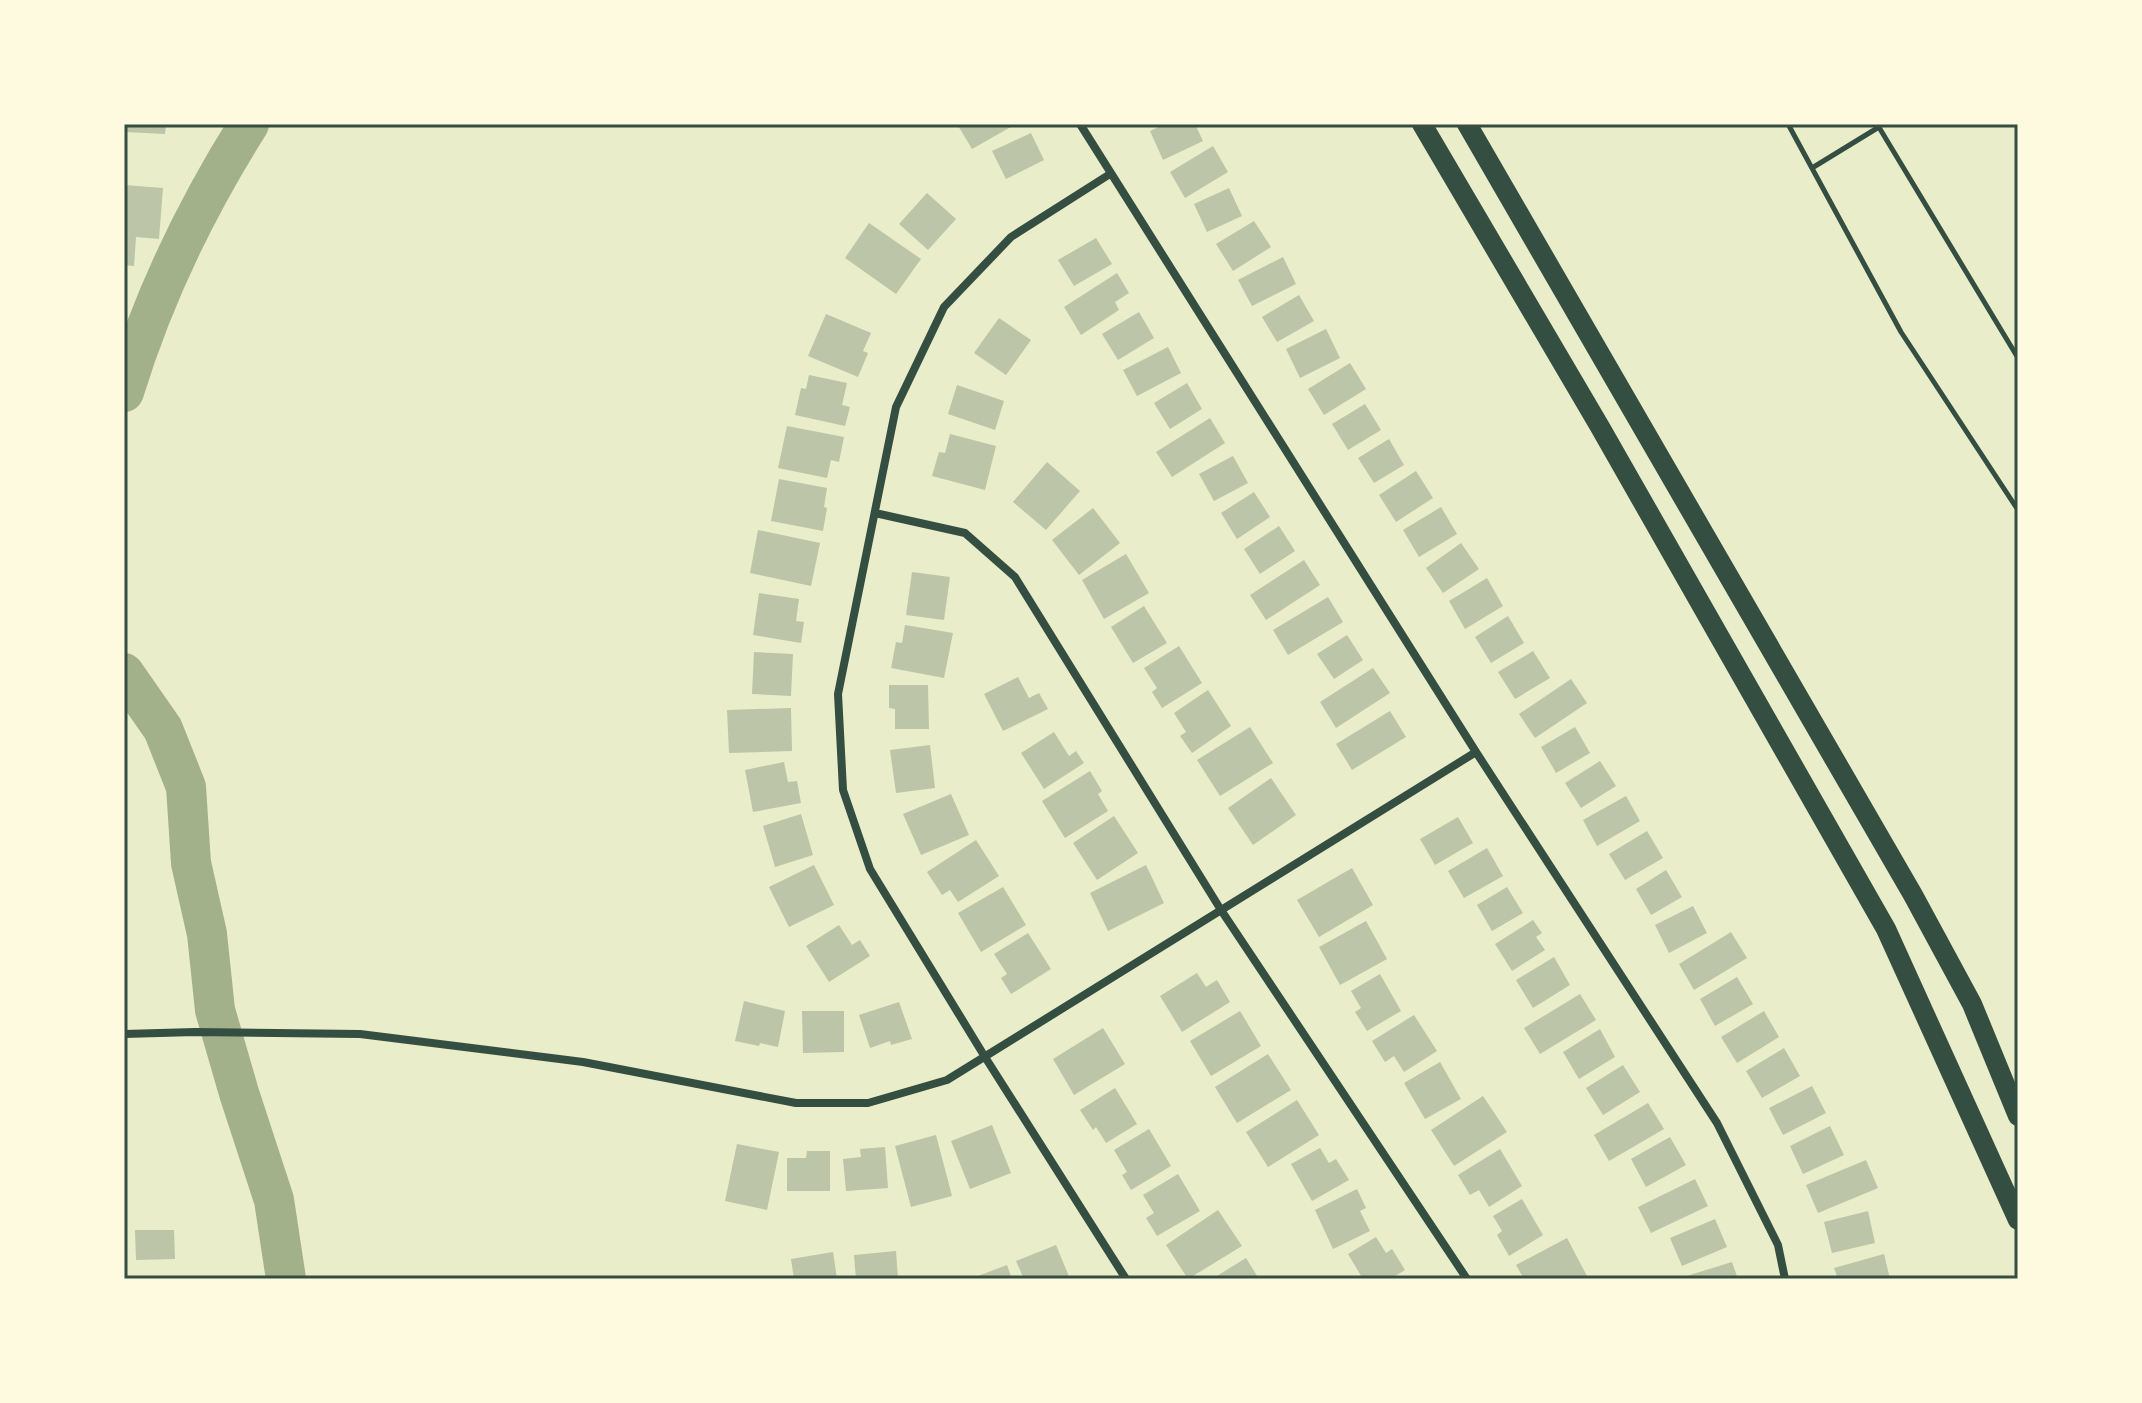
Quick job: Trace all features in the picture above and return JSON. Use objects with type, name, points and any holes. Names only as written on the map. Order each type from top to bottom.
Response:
[{"type":"highway","points":[[1422,124],[1600,427],[1886,929],[2018,1220]]},
{"type":"highway","points":[[1467,124],[1913,895],[1972,1004],[2018,1116]]},
{"type":"street","points":[[1080,124],[1476,752],[1717,1123],[1778,1245],[1785,1279]]},
{"type":"street","points":[[1110,174],[1011,237],[944,307],[896,407],[838,694],[843,790],[870,869],[1126,1279]]},
{"type":"street","points":[[875,513],[965,533],[1015,577],[1221,910],[1467,1279]]},
{"type":"street","points":[[124,1034],[360,1034],[583,1062],[796,1103],[868,1103],[947,1080],[1476,752]]},
{"type":"lane","points":[[1788,124],[1901,332],[2018,510]]},
{"type":"lane","points":[[1812,168],[1878,126],[2018,358]]},
{"type":"lane","points":[[2011,498],[2018,494]]},
{"type":"building","points":[[124,124],[166,124],[165,134],[124,132]]},
{"type":"building","points":[[957,124],[1016,124],[972,149]]},
{"type":"building","points":[[1165,124],[1195,124],[1203,141],[1163,160],[1150,131]]},
{"type":"building","points":[[1031,133],[1044,160],[1006,179],[992,151]]},
{"type":"building","points":[[1213,146],[1228,172],[1185,198],[1170,172]]},
{"type":"building","points":[[124,185],[163,188],[159,239],[136,237],[134,266],[124,265]]},
{"type":"building","points":[[1229,188],[1242,216],[1207,232],[1194,204]]},
{"type":"building","points":[[927,193],[956,219],[928,250],[899,224]]},
{"type":"building","points":[[1254,221],[1271,247],[1233,271],[1216,244]]},
{"type":"building","points":[[869,223],[921,259],[896,294],[845,258]]},
{"type":"building","points":[[1096,238],[1112,264],[1074,286],[1058,260]]},
{"type":"building","points":[[1283,257],[1296,284],[1252,306],[1238,280]]},
{"type":"building","points":[[1117,273],[1129,293],[1115,302],[1119,310],[1081,335],[1064,307]]},
{"type":"building","points":[[1299,295],[1314,321],[1277,342],[1262,317]]},
{"type":"building","points":[[1139,312],[1154,338],[1118,360],[1102,334]]},
{"type":"building","points":[[826,314],[871,333],[863,351],[868,353],[858,377],[808,356]]},
{"type":"building","points":[[999,318],[1031,340],[1006,375],[974,353]]},
{"type":"building","points":[[1326,329],[1340,358],[1300,378],[1286,349]]},
{"type":"building","points":[[1168,347],[1181,373],[1137,396],[1123,370]]},
{"type":"building","points":[[1350,363],[1366,389],[1324,415],[1308,389]]},
{"type":"building","points":[[809,375],[847,383],[842,405],[850,407],[845,426],[795,415],[801,388],[806,389]]},
{"type":"building","points":[[1187,383],[1202,409],[1170,429],[1154,403]]},
{"type":"building","points":[[957,385],[1004,401],[995,430],[948,414]]},
{"type":"building","points":[[1365,404],[1381,430],[1348,450],[1332,424]]},
{"type":"building","points":[[1210,418],[1225,443],[1172,477],[1156,452]]},
{"type":"building","points":[[787,426],[844,437],[839,462],[831,460],[827,478],[778,468]]},
{"type":"building","points":[[950,434],[996,446],[985,490],[932,476],[939,452],[945,453]]},
{"type":"building","points":[[1389,439],[1404,465],[1374,483],[1358,458]]},
{"type":"building","points":[[1233,456],[1248,483],[1214,501],[1199,474]]},
{"type":"building","points":[[1047,462],[1080,491],[1046,530],[1013,502]]},
{"type":"building","points":[[1416,471],[1433,498],[1396,522],[1379,495]]},
{"type":"building","points":[[779,479],[827,488],[823,531],[771,521]]},
{"type":"building","points":[[1254,492],[1270,517],[1237,539],[1221,513]]},
{"type":"building","points":[[1441,507],[1457,534],[1419,557],[1403,530]]},
{"type":"building","points":[[1093,508],[1120,543],[1079,575],[1052,540]]},
{"type":"building","points":[[1279,526],[1295,551],[1260,574],[1244,549]]},
{"type":"building","points":[[758,530],[820,543],[811,586],[750,573]]},
{"type":"building","points":[[1461,543],[1479,569],[1443,593],[1426,568]]},
{"type":"building","points":[[1126,554],[1149,593],[1104,619],[1082,580]]},
{"type":"building","points":[[1304,560],[1320,585],[1266,620],[1250,595]]},
{"type":"building","points":[[912,572],[950,577],[944,620],[906,615]]},
{"type":"building","points":[[1487,578],[1503,606],[1465,629],[1449,601]]},
{"type":"building","points":[[759,593],[799,599],[796,621],[804,622],[801,643],[753,635]]},
{"type":"building","points":[[1328,597],[1343,622],[1288,655],[1273,630]]},
{"type":"building","points":[[1144,606],[1167,643],[1133,663],[1111,627]]},
{"type":"building","points":[[1508,616],[1524,643],[1491,663],[1475,637]]},
{"type":"building","points":[[905,625],[953,633],[944,678],[891,668],[896,642],[902,643]]},
{"type":"building","points":[[1347,635],[1363,660],[1334,679],[1317,654]]},
{"type":"building","points":[[1179,646],[1202,683],[1162,708],[1152,692],[1157,688],[1144,668]]},
{"type":"building","points":[[1533,651],[1550,678],[1515,699],[1498,672]]},
{"type":"building","points":[[754,652],[793,654],[791,696],[752,694]]},
{"type":"building","points":[[1373,668],[1390,693],[1336,728],[1320,702]]},
{"type":"building","points":[[1018,677],[1029,698],[1039,693],[1048,709],[1003,731],[984,694]]},
{"type":"building","points":[[1571,679],[1587,703],[1535,738],[1519,714]]},
{"type":"building","points":[[889,685],[928,685],[929,729],[895,729],[895,709],[889,708]]},
{"type":"building","points":[[1208,690],[1231,726],[1192,753],[1180,736],[1186,732],[1174,713]]},
{"type":"building","points":[[791,708],[792,751],[729,753],[727,710]]},
{"type":"building","points":[[1390,711],[1406,737],[1352,770],[1336,744]]},
{"type":"building","points":[[1250,727],[1273,763],[1220,796],[1197,760]]},
{"type":"building","points":[[1575,727],[1590,753],[1556,773],[1541,747]]},
{"type":"building","points":[[1054,732],[1069,756],[1076,751],[1084,763],[1044,789],[1021,753]]},
{"type":"building","points":[[930,745],[935,788],[896,793],[890,750]]},
{"type":"building","points":[[1600,761],[1616,786],[1581,808],[1565,783]]},
{"type":"building","points":[[784,762],[788,782],[797,781],[801,803],[753,812],[745,770]]},
{"type":"building","points":[[1090,771],[1102,791],[1098,794],[1108,811],[1065,838],[1042,801]]},
{"type":"building","points":[[1271,778],[1296,815],[1253,845],[1228,808]]},
{"type":"building","points":[[951,794],[969,835],[921,855],[903,814]]},
{"type":"building","points":[[1626,796],[1640,821],[1597,846],[1583,820]]},
{"type":"building","points":[[801,814],[813,855],[775,867],[763,826]]},
{"type":"building","points":[[1114,816],[1138,853],[1097,880],[1073,843]]},
{"type":"building","points":[[1458,817],[1473,843],[1435,865],[1420,839]]},
{"type":"building","points":[[1647,831],[1663,858],[1625,880],[1609,854]]},
{"type":"building","points":[[976,840],[999,876],[958,902],[950,890],[942,895],[927,872]]},
{"type":"building","points":[[1487,848],[1503,876],[1464,898],[1448,871]]},
{"type":"building","points":[[814,865],[834,905],[789,927],[769,887]]},
{"type":"building","points":[[1146,865],[1164,903],[1108,931],[1090,893]]},
{"type":"building","points":[[1352,868],[1373,905],[1319,937],[1297,900]]},
{"type":"building","points":[[1666,870],[1682,897],[1651,915],[1636,889]]},
{"type":"building","points":[[1003,887],[1026,925],[981,952],[958,913]]},
{"type":"building","points":[[1507,887],[1523,913],[1492,931],[1477,905]]},
{"type":"building","points":[[1693,906],[1707,933],[1669,953],[1655,925]]},
{"type":"building","points":[[1533,920],[1542,933],[1536,937],[1545,950],[1512,971],[1495,944]]},
{"type":"building","points":[[1366,921],[1387,959],[1340,985],[1319,947]]},
{"type":"building","points":[[839,925],[852,945],[860,940],[870,956],[829,982],[806,946]]},
{"type":"building","points":[[1731,932],[1747,958],[1694,990],[1679,964]]},
{"type":"building","points":[[1028,933],[1051,969],[1011,994],[1001,978],[1007,974],[994,954]]},
{"type":"building","points":[[1554,957],[1570,985],[1533,1008],[1516,980]]},
{"type":"building","points":[[1197,973],[1206,987],[1217,980],[1230,1002],[1182,1032],[1160,996]]},
{"type":"building","points":[[1380,974],[1401,1011],[1367,1031],[1355,1012],[1361,1008],[1351,991]]},
{"type":"building","points":[[1737,977],[1753,1004],[1715,1026],[1700,999]]},
{"type":"building","points":[[1580,994],[1596,1020],[1540,1054],[1524,1028]]},
{"type":"building","points":[[744,1001],[785,1011],[778,1047],[735,1041]]},
{"type":"building","points":[[899,1002],[912,1039],[891,1045],[890,1041],[870,1048],[859,1015]]},
{"type":"building","points":[[802,1011],[844,1011],[844,1052],[803,1053]]},
{"type":"building","points":[[1240,1011],[1261,1046],[1211,1076],[1190,1041]]},
{"type":"building","points":[[1764,1011],[1779,1037],[1737,1063],[1721,1037]]},
{"type":"building","points":[[1414,1015],[1437,1051],[1404,1072],[1394,1056],[1385,1062],[1372,1041]]},
{"type":"building","points":[[1103,1028],[1125,1064],[1074,1095],[1053,1059]]},
{"type":"building","points":[[1600,1029],[1615,1057],[1579,1079],[1563,1052]]},
{"type":"building","points":[[1784,1048],[1800,1076],[1762,1098],[1746,1071]]},
{"type":"building","points":[[1268,1054],[1291,1090],[1237,1123],[1215,1087]]},
{"type":"building","points":[[1440,1062],[1461,1099],[1425,1119],[1404,1083]]},
{"type":"building","points":[[1623,1065],[1640,1092],[1603,1115],[1586,1088]]},
{"type":"building","points":[[1812,1086],[1826,1113],[1783,1135],[1769,1108]]},
{"type":"building","points":[[1115,1088],[1137,1124],[1106,1143],[1080,1110]]},
{"type":"building","points":[[1483,1096],[1507,1132],[1454,1166],[1431,1130]]},
{"type":"building","points":[[1297,1100],[1319,1135],[1268,1167],[1246,1132]]},
{"type":"building","points":[[1648,1103],[1664,1129],[1609,1161],[1594,1135]]},
{"type":"building","points":[[992,1125],[1011,1173],[970,1189],[951,1141]]},
{"type":"building","points":[[1830,1126],[1844,1155],[1803,1174],[1790,1146]]},
{"type":"building","points":[[1149,1129],[1171,1166],[1131,1190],[1122,1175],[1127,1172],[1114,1150]]},
{"type":"building","points":[[936,1135],[952,1196],[911,1207],[895,1146]]},
{"type":"building","points":[[1670,1137],[1686,1165],[1646,1187],[1631,1159]]},
{"type":"building","points":[[737,1144],[779,1152],[767,1210],[725,1201]]},
{"type":"building","points":[[885,1147],[888,1188],[846,1191],[843,1159],[861,1157],[860,1149]]},
{"type":"building","points":[[1320,1148],[1329,1163],[1336,1159],[1349,1180],[1312,1201],[1291,1164]]},
{"type":"building","points":[[1500,1149],[1522,1186],[1489,1207],[1479,1190],[1470,1195],[1458,1175]]},
{"type":"building","points":[[807,1151],[830,1151],[830,1191],[787,1191],[787,1158],[806,1158]]},
{"type":"building","points":[[1866,1160],[1878,1188],[1818,1213],[1806,1185]]},
{"type":"building","points":[[1178,1174],[1200,1211],[1157,1236],[1146,1218],[1154,1213],[1143,1195]]},
{"type":"building","points":[[1695,1179],[1708,1206],[1651,1233],[1638,1207]]},
{"type":"building","points":[[1357,1189],[1366,1208],[1360,1211],[1370,1231],[1333,1249],[1315,1210]]},
{"type":"building","points":[[1522,1199],[1543,1235],[1509,1256],[1497,1235],[1502,1231],[1493,1216]]},
{"type":"building","points":[[1218,1210],[1242,1246],[1188,1279],[1166,1245]]},
{"type":"building","points":[[1868,1211],[1875,1243],[1832,1253],[1824,1222]]},
{"type":"building","points":[[1715,1219],[1727,1247],[1682,1266],[1670,1238]]},
{"type":"building","points":[[135,1230],[174,1230],[175,1259],[136,1260]]},
{"type":"building","points":[[1376,1237],[1386,1253],[1392,1249],[1405,1270],[1390,1279],[1363,1279],[1348,1254]]},
{"type":"building","points":[[1567,1238],[1587,1276],[1581,1279],[1524,1279],[1516,1265]]},
{"type":"building","points":[[1056,1245],[1070,1279],[1024,1279],[1016,1261]]},
{"type":"building","points":[[896,1251],[898,1279],[856,1279],[854,1255]]},
{"type":"building","points":[[833,1252],[837,1279],[794,1279],[791,1259]]},
{"type":"building","points":[[1884,1254],[1890,1279],[1838,1279],[1834,1268]]},
{"type":"building","points":[[1246,1258],[1259,1279],[1212,1279]]},
{"type":"building","points":[[1732,1262],[1738,1279],[1680,1279],[1680,1278]]},
{"type":"building","points":[[1007,1265],[1012,1279],[970,1279]]},
{"type":"waterway","points":[[124,392],[162,288],[211,188],[249,124]]},
{"type":"waterway","points":[[124,673],[163,729],[186,787],[191,863],[207,934],[215,1010],[274,1200],[286,1279]]}]
